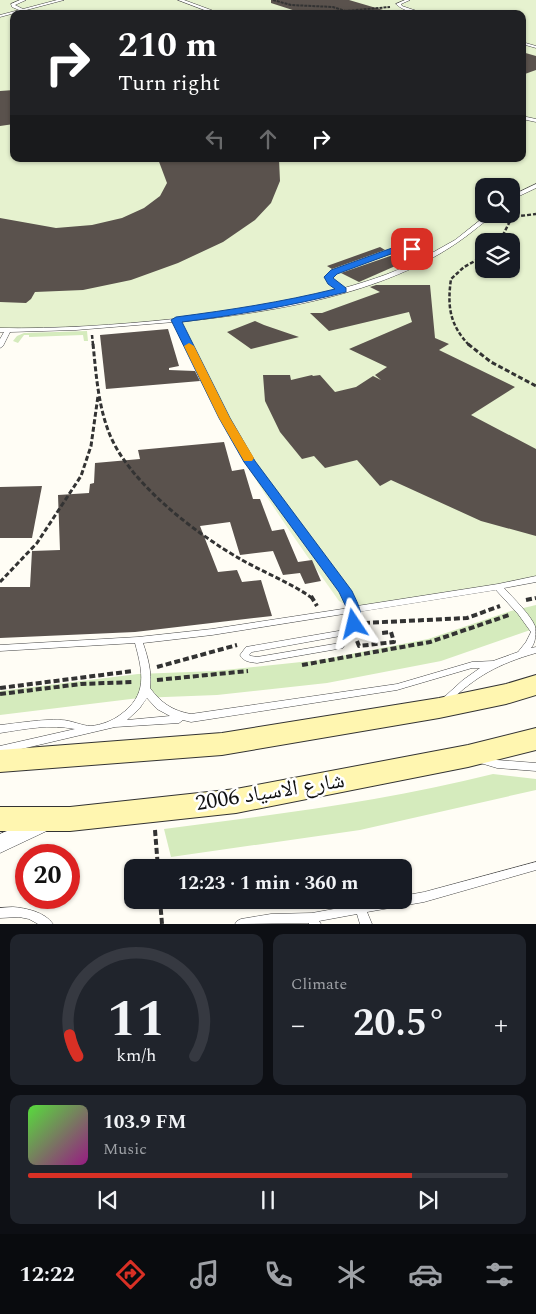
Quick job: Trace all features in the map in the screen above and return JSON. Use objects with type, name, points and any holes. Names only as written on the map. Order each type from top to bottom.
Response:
[{"type":"main road","points":[[0,761],[222,744],[439,708],[506,694],[536,685]]},
{"type":"main road","name":"شارع الاسياد 2006","points":[[0,820],[70,819],[236,801],[468,756],[536,739]]},
{"type":"street","points":[[0,844],[50,819]]},
{"type":"lane","points":[[24,0],[13,4],[13,6],[23,10],[62,0]]},
{"type":"lane","points":[[180,0],[209,10]]},
{"type":"lane","points":[[408,0],[398,4],[412,10]]},
{"type":"lane","points":[[520,194],[536,186]]},
{"type":"lane","points":[[0,330],[91,327],[176,320],[242,312],[292,302],[342,290],[384,277],[431,256],[456,242],[480,223]]},
{"type":"lane","points":[[342,290],[331,282],[328,277],[334,272],[395,250],[412,249],[431,256]]},
{"type":"lane","points":[[176,320],[224,418],[250,462],[279,504],[325,562],[345,591],[354,609],[354,631],[249,649],[244,655],[249,659],[257,660],[340,646]]},
{"type":"lane","points":[[0,346],[8,330]]},
{"type":"lane","points":[[0,648],[138,640],[212,632],[498,587],[536,579]]},
{"type":"lane","points":[[498,587],[521,612],[536,633],[530,644],[520,654]]},
{"type":"lane","points":[[114,724],[130,714],[146,690],[147,669],[138,640]]},
{"type":"lane","points":[[439,708],[462,684],[491,664],[536,650]]},
{"type":"lane","points":[[0,750],[114,724],[191,718],[397,687],[472,665],[491,664]]},
{"type":"lane","points":[[146,690],[156,704],[172,714],[191,718]]},
{"type":"lane","points":[[0,729],[63,723],[91,729]]},
{"type":"lane","points":[[468,756],[497,764],[536,767]]},
{"type":"lane","points":[[412,899],[536,866]]},
{"type":"lane","points":[[241,924],[313,921],[360,909],[366,924]]},
{"type":"lane","points":[[0,913],[19,911],[34,915],[47,924]]},
{"type":"path","points":[[273,0],[291,5],[341,10]]},
{"type":"path","points":[[356,10],[400,6]]},
{"type":"path","points":[[505,233],[506,225],[512,217],[536,214]]},
{"type":"path","points":[[475,261],[451,279],[449,293],[454,327],[468,344],[487,359],[536,386]]},
{"type":"path","points":[[91,327],[98,393],[104,419],[115,448],[136,475],[160,501],[236,558],[312,597],[322,615]]},
{"type":"path","points":[[0,582],[36,543],[80,476],[91,446],[98,393]]},
{"type":"path","points":[[354,631],[359,646],[394,642],[391,632],[382,633]]},
{"type":"path","points":[[154,810],[157,859]]},
{"type":"path","points":[[161,909],[162,924]]},
{"type":"green space","points":[[0,0],[536,0],[536,579],[354,609],[339,601],[292,535],[247,466],[208,394],[192,357],[179,319],[74,328],[0,330]]},
{"type":"green space","points":[[87,331],[88,341],[84,341],[83,335],[29,337],[29,335],[24,335],[18,343],[13,341],[17,336],[24,333]]},
{"type":"green space","points":[[536,605],[536,628],[441,661],[327,683],[217,695],[139,698],[0,715],[0,691],[138,674],[215,671],[320,660],[428,639],[511,611]]},
{"type":"green space","points":[[493,774],[536,779],[536,790],[360,830],[171,857],[164,829],[370,800]]},
{"type":"building","points":[[271,0],[349,0],[383,10],[293,10],[271,3]]},
{"type":"building","points":[[526,53],[536,56],[536,70],[526,74]]},
{"type":"building","points":[[10,90],[10,125],[0,126],[0,91]]},
{"type":"building","points":[[159,162],[279,162],[280,181],[271,203],[255,220],[223,242],[178,263],[131,280],[83,290],[35,292],[26,303],[0,302],[0,218],[56,228],[92,225],[122,218],[144,208],[160,196],[167,183]]},
{"type":"building","points":[[380,247],[385,250],[332,269],[327,266]]},
{"type":"building","points":[[396,254],[409,260],[359,282],[341,273]]},
{"type":"building","points":[[376,285],[430,285],[435,338],[449,344],[439,350],[515,387],[471,415],[536,449],[536,536],[481,521],[391,480],[380,486],[357,460],[325,468],[314,456],[302,459],[280,432],[265,401],[263,375],[290,375],[291,380],[320,375],[335,392],[356,387],[373,376],[381,380],[375,375],[387,367],[349,349],[412,322],[409,312],[329,331],[310,313],[322,313],[380,292],[370,287]]},
{"type":"building","points":[[255,321],[299,337],[251,349],[227,332]]},
{"type":"building","points":[[168,329],[179,366],[169,368],[169,370],[195,371],[200,381],[106,389],[100,335]]},
{"type":"building","points":[[224,442],[232,471],[244,469],[253,499],[260,499],[272,531],[284,529],[298,562],[312,560],[321,581],[305,584],[300,573],[283,575],[273,551],[240,555],[230,522],[200,526],[218,572],[237,570],[242,582],[261,580],[272,616],[135,632],[0,638],[0,587],[30,587],[32,551],[60,550],[58,495],[89,493],[90,484],[94,483],[95,463],[140,459],[138,450]]},
{"type":"building","points":[[42,486],[32,538],[0,538],[0,487]]},
{"type":"slow traffic","points":[[189,346],[224,418],[248,458]]},
{"type":"route","points":[[354,624],[354,609],[345,591],[325,562],[279,504],[250,462],[224,418],[176,320],[242,312],[322,296],[342,290],[331,282],[328,277],[334,272],[395,250],[412,249]]}]
